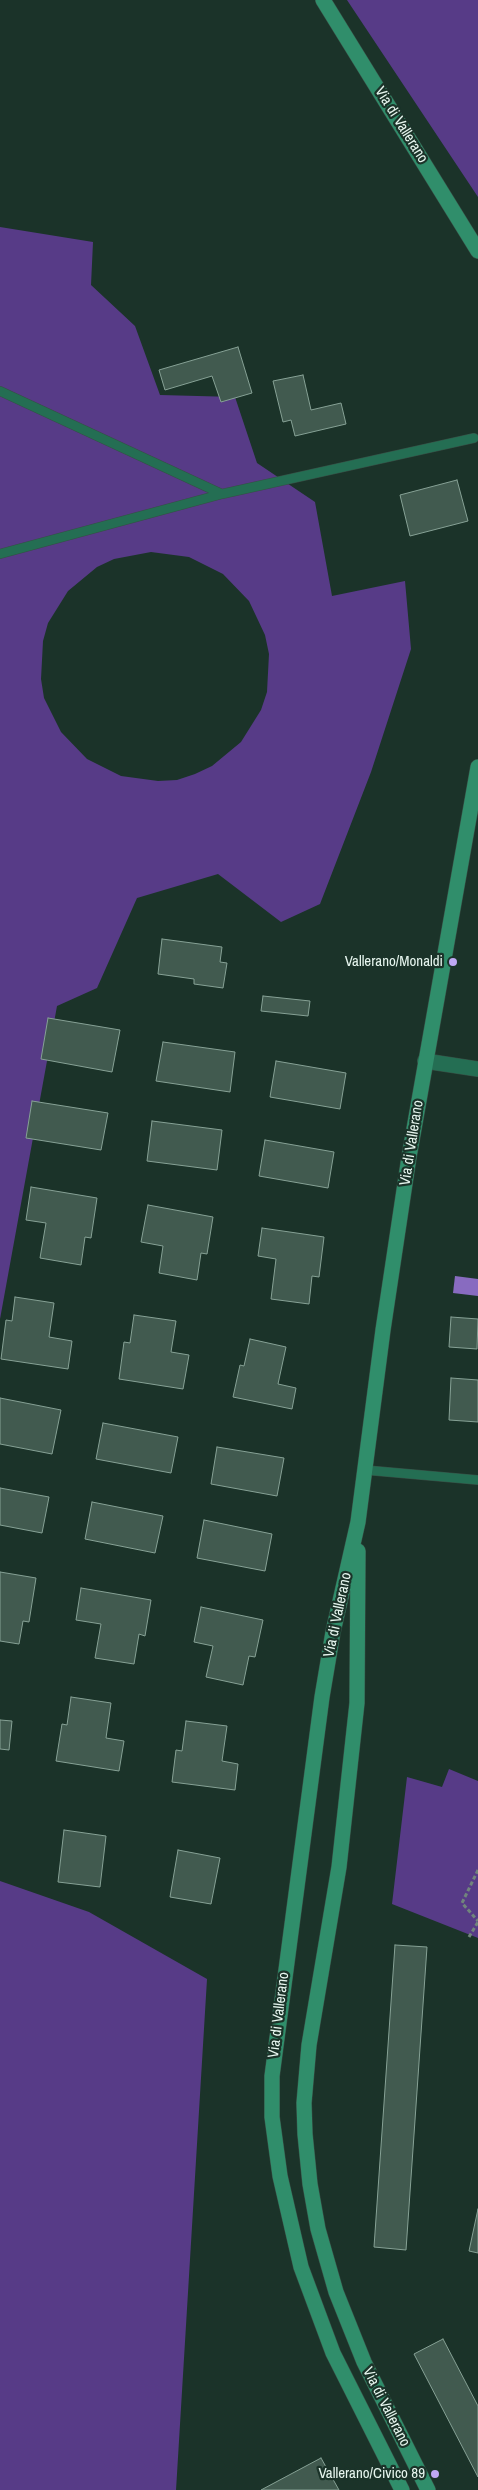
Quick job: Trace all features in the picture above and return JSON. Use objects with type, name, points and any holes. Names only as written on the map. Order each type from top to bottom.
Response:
[{"type":"street","name":"Via di Vallerano","points":[[324,0],[478,251]]},
{"type":"street","name":"Via di Vallerano","points":[[402,2490],[340,2367],[313,2302],[286,2209],[276,2149],[271,2099],[275,2039],[322,1697],[333,1632],[358,1522],[383,1330],[425,1061],[478,767]]},
{"type":"street","points":[[425,1061],[478,1069]]},
{"type":"street","name":"Via di Vallerano","points":[[358,1522],[357,1703],[339,1867],[309,2045],[304,2103],[305,2134],[310,2184],[318,2229],[336,2292],[364,2362],[428,2490]]},
{"type":"lane","points":[[0,391],[222,494]]},
{"type":"lane","points":[[0,554],[222,494],[474,438]]},
{"type":"lane","points":[[365,1470],[478,1480]]},
{"type":"path","points":[[469,1937],[478,1921],[462,1903],[478,1870]]},
{"type":"shaded area","points":[[347,0],[478,0],[478,197]]},
{"type":"shaded area","points":[[0,227],[93,242],[91,285],[135,326],[160,395],[235,397],[257,463],[315,502],[332,596],[405,581],[411,649],[371,772],[320,904],[281,922],[218,874],[137,898],[97,988],[57,1006],[0,1319]],"holes":[[[151,552],[189,557],[223,574],[249,601],[265,635],[269,654],[267,692],[261,710],[241,742],[212,766],[177,780],[158,781],[121,776],[87,759],[61,732],[44,698],[41,679],[43,641],[48,623],[68,591],[97,567],[114,559]]]},
{"type":"shaded area","points":[[455,1276],[478,1279],[478,1296],[453,1293]]},
{"type":"shaded area","points":[[449,1769],[478,1781],[478,1938],[392,1904],[407,1777],[442,1787]]},
{"type":"shaded area","points":[[0,1881],[89,1912],[207,1979],[176,2490],[0,2490]]},
{"type":"building","points":[[238,347],[252,393],[221,402],[212,376],[165,390],[159,370]]},
{"type":"building","points":[[303,375],[311,410],[341,403],[346,424],[295,436],[291,420],[283,422],[273,381]]},
{"type":"building","points":[[457,480],[468,521],[410,536],[400,495]]},
{"type":"building","points":[[162,939],[222,947],[220,962],[227,963],[223,988],[194,984],[194,979],[158,974]]},
{"type":"building","points":[[263,996],[310,1001],[308,1016],[261,1011]]},
{"type":"building","points":[[48,1018],[120,1030],[112,1072],[41,1059]]},
{"type":"building","points":[[163,1042],[235,1052],[230,1092],[156,1081]]},
{"type":"building","points":[[276,1061],[346,1073],[340,1109],[270,1097]]},
{"type":"building","points":[[32,1101],[108,1113],[101,1150],[26,1138]]},
{"type":"building","points":[[152,1121],[222,1130],[217,1170],[147,1161]]},
{"type":"building","points":[[265,1140],[334,1152],[328,1188],[259,1176]]},
{"type":"building","points":[[31,1187],[97,1198],[91,1238],[85,1237],[81,1265],[40,1258],[46,1223],[26,1220]]},
{"type":"building","points":[[148,1205],[213,1217],[207,1254],[201,1253],[197,1280],[159,1273],[163,1246],[141,1242]]},
{"type":"building","points":[[262,1228],[324,1237],[319,1277],[312,1276],[309,1304],[271,1299],[276,1259],[258,1256]]},
{"type":"building","points":[[15,1297],[54,1303],[49,1337],[72,1341],[68,1369],[1,1359],[6,1320],[12,1321]]},
{"type":"building","points":[[134,1315],[176,1321],[171,1352],[189,1355],[183,1389],[119,1379],[124,1342],[130,1343]]},
{"type":"building","points":[[451,1317],[478,1319],[477,1349],[449,1347]]},
{"type":"building","points":[[250,1339],[286,1347],[278,1384],[296,1388],[292,1409],[233,1397],[240,1365],[244,1366]]},
{"type":"building","points":[[451,1378],[478,1380],[478,1422],[449,1420]]},
{"type":"building","points":[[0,1398],[61,1410],[52,1454],[0,1444]]},
{"type":"building","points":[[103,1423],[178,1437],[171,1473],[96,1459]]},
{"type":"building","points":[[217,1447],[284,1458],[277,1496],[211,1484]]},
{"type":"building","points":[[0,1488],[49,1497],[42,1533],[0,1525]]},
{"type":"building","points":[[92,1502],[163,1516],[155,1553],[85,1539]]},
{"type":"building","points":[[204,1520],[272,1534],[265,1571],[197,1558]]},
{"type":"building","points":[[0,1572],[36,1578],[29,1622],[23,1621],[19,1644],[0,1641]]},
{"type":"building","points":[[81,1588],[151,1600],[145,1636],[139,1634],[134,1664],[95,1658],[101,1624],[76,1620]]},
{"type":"building","points":[[201,1607],[263,1620],[255,1657],[249,1656],[243,1685],[206,1677],[213,1646],[194,1642]]},
{"type":"building","points":[[71,1697],[111,1703],[106,1738],[124,1741],[119,1771],[56,1761],[62,1724],[67,1725]]},
{"type":"building","points":[[0,1720],[12,1721],[9,1750],[0,1749]]},
{"type":"building","points":[[186,1721],[227,1726],[222,1761],[238,1764],[235,1790],[172,1782],[176,1750],[182,1751]]},
{"type":"building","points":[[64,1830],[106,1836],[100,1887],[58,1882]]},
{"type":"building","points":[[178,1850],[220,1858],[211,1904],[170,1897]]},
{"type":"building","points":[[395,1945],[427,1947],[406,2250],[374,2247]]},
{"type":"building","points":[[478,2209],[478,2253],[469,2251]]},
{"type":"building","points":[[443,2339],[478,2406],[478,2477],[414,2354]]},
{"type":"building","points":[[321,2458],[339,2490],[261,2490]]},
{"type":"place","name":"Vallerano/Monaldi","points":[[453,962]]},
{"type":"place","name":"Vallerano/Civico 89","points":[[435,2474]]}]
